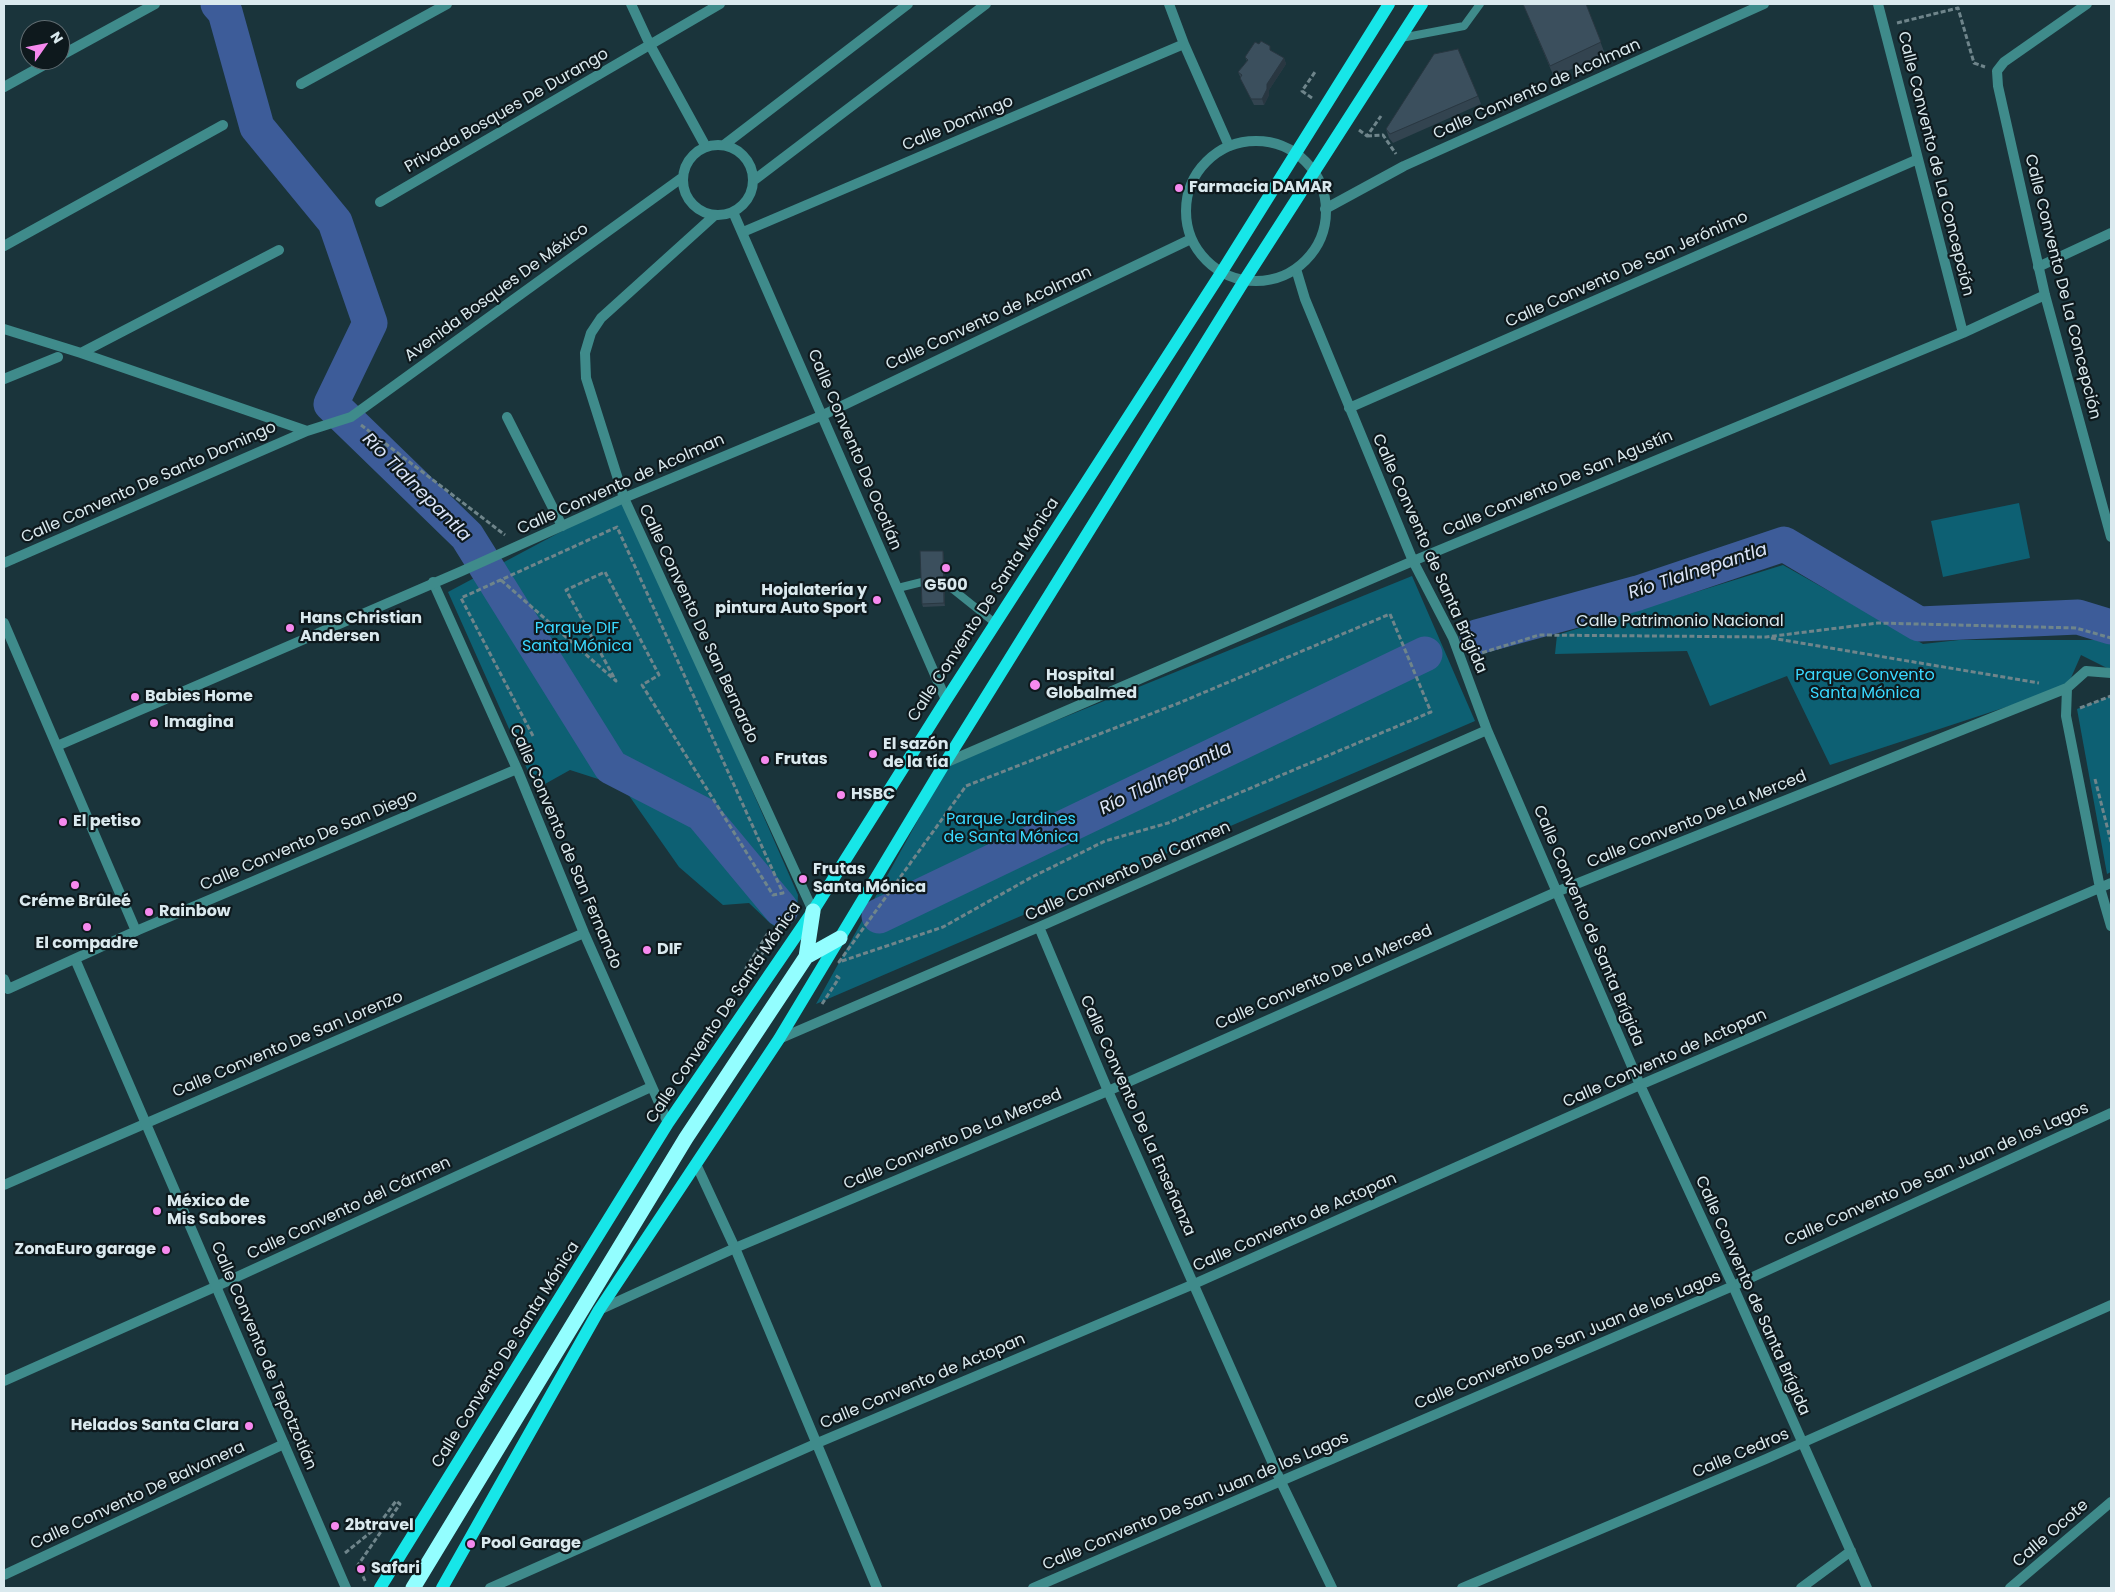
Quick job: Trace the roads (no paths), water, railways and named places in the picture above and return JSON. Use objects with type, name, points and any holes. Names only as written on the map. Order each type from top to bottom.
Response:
[{"type":"highway","points":[[414,1588],[686,1138],[806,957],[813,911]]},
{"type":"highway","points":[[806,957],[840,938]]},
{"type":"main road","name":"Calle Convento De Santa Mónica","points":[[380,1588],[668,1123],[813,911],[995,623],[1221,273],[1389,4]]},
{"type":"main road","points":[[442,1588],[599,1310],[779,1039],[945,763],[1244,281],[1422,4]]},
{"type":"street","points":[[70,51],[155,4]]},
{"type":"street","points":[[301,84],[447,4]]},
{"type":"street","points":[[631,4],[650,45],[706,147]]},
{"type":"street","name":"Privada Bosques De Durango","points":[[380,202],[720,4]]},
{"type":"street","points":[[724,145],[908,4]]},
{"type":"street","points":[[753,181],[986,4]]},
{"type":"street","points":[[1169,4],[1184,44],[1229,146]]},
{"type":"street","name":"Calle Convento de Acolman","points":[[1325,209],[1404,166],[1764,4]]},
{"type":"street","name":"Calle Convento de La Concepción","points":[[1878,4],[1963,333]]},
{"type":"street","name":"Calle Convento De La Concepción","points":[[2087,4],[2004,62],[1997,71],[1998,86],[2038,267],[2111,537]]},
{"type":"street","name":"Calle Domingo","points":[[743,232],[1184,44]]},
{"type":"street","points":[[4,88],[36,70]]},
{"type":"street","points":[[4,246],[223,125]]},
{"type":"street","points":[[1263,141],[1280,145],[1295,154],[1314,172],[1320,185],[1325,209],[1323,231],[1317,246],[1308,259],[1296,269],[1273,280],[1244,281],[1221,273],[1199,253],[1191,239],[1186,224],[1185,208],[1188,192],[1194,178],[1214,154],[1229,146],[1263,141]]},
{"type":"street","points":[[715,144],[724,145],[736,149],[751,166],[753,181],[748,199],[733,212],[715,214],[704,212],[691,202],[684,188],[684,177],[689,160],[695,153],[706,147],[715,144]]},
{"type":"street","name":"Calle Convento De San Jerónimo","points":[[1349,408],[1918,159]]},
{"type":"street","name":"Avenida Bosques De México","points":[[324,426],[351,417],[684,177]]},
{"type":"street","name":"Calle Convento De Ocotlán","points":[[733,212],[946,700]]},
{"type":"street","name":"Calle Convento De San Bernardo","points":[[715,214],[601,318],[591,333],[585,353],[586,378],[624,498],[813,911]]},
{"type":"street","points":[[2038,267],[2111,233]]},
{"type":"street","name":"Calle Convento de Acolman","points":[[57,746],[519,546],[624,498],[822,415],[1191,239]]},
{"type":"street","points":[[81,353],[279,250]]},
{"type":"street","name":"Calle Convento de Santa Brígida","points":[[1296,269],[1304,299],[1349,408],[1413,561],[1453,638],[1487,730],[1556,892],[1640,1085],[1733,1286],[1868,1588]]},
{"type":"street","name":"Calle Convento De San Agustín","points":[[945,763],[1413,561],[1963,333],[2045,295]]},
{"type":"street","points":[[4,329],[81,353],[307,431]]},
{"type":"street","points":[[4,379],[58,357]]},
{"type":"street","points":[[507,417],[562,526]]},
{"type":"street","name":"Calle Convento De Santo Domingo","points":[[4,563],[307,431],[324,426]]},
{"type":"street","name":"Calle Convento de San Fernando","points":[[433,582],[517,769],[584,933],[668,1123]]},
{"type":"street","points":[[4,623],[136,932]]},
{"type":"street","points":[[2111,674],[2086,671],[2068,688],[2066,716],[2100,888],[2111,926]]},
{"type":"street","name":"Calle Convento De La Merced","points":[[599,1310],[735,1248],[1108,1091],[1556,892],[2068,688]]},
{"type":"street","name":"Calle Convento Del Carmen","points":[[779,1039],[1487,730]]},
{"type":"street","name":"Calle Convento De San Diego","points":[[5,986],[76,959],[517,769]]},
{"type":"street","name":"Calle Convento de Actopan","points":[[490,1588],[815,1444],[1194,1284],[1640,1085],[2111,883]]},
{"type":"street","name":"Calle Convento De La Enseñanza","points":[[1039,927],[1108,1091],[1282,1482],[1332,1588]]},
{"type":"street","name":"Calle Convento De San Lorenzo","points":[[4,1185],[584,933]]},
{"type":"street","name":"Calle Convento de Tepotzotlán","points":[[76,959],[346,1588]]},
{"type":"street","name":"Calle Convento del Cármen","points":[[4,1381],[217,1286],[651,1087]]},
{"type":"street","name":"Calle Convento De San Juan de los Lagos","points":[[1033,1588],[1733,1286],[2111,1113]]},
{"type":"street","points":[[696,1164],[735,1248],[815,1444],[877,1588]]},
{"type":"street","name":"Calle Cedros","points":[[1462,1588],[1802,1444],[2111,1305]]},
{"type":"street","name":"Calle Convento De Balvanera","points":[[4,1575],[284,1444]]},
{"type":"street","name":"Calle Ocote","points":[[2010,1588],[2111,1502]]},
{"type":"street","points":[[1801,1588],[1851,1551]]},
{"type":"lane","points":[[1401,38],[1464,26],[1480,4]]},
{"type":"lane","points":[[898,588],[922,582]]},
{"type":"lane","points":[[944,583],[995,623]]},
{"type":"waterway","name":"Río Tlalnepantla","points":[[218,4],[225,12],[257,127],[335,222],[370,323],[331,404],[467,536],[611,767],[702,814],[781,909]]},
{"type":"waterway","name":"Río Tlalnepantla","points":[[1477,637],[1638,593],[1784,544],[1919,624],[2078,617],[2111,627]]},
{"type":"waterway","name":"Río Tlalnepantla","points":[[879,916],[1425,654]]},
{"type":"place","name":"Farmacia DAMAR","points":[[1179,188]]},
{"type":"place","name":"G500","points":[[946,568]]},
{"type":"place","name":"Hojalatería y pintura Auto Sport","points":[[877,600]]},
{"type":"place","name":"Hans Christian Andersen","points":[[290,628]]},
{"type":"place","name":"Hospital Globalmed","points":[[1035,685]]},
{"type":"place","name":"Babies Home","points":[[135,697]]},
{"type":"place","name":"Imagina","points":[[154,723]]},
{"type":"place","name":"El sazón de la tía","points":[[873,754]]},
{"type":"place","name":"Frutas","points":[[765,760]]},
{"type":"place","name":"HSBC","points":[[841,795]]},
{"type":"place","name":"El petiso","points":[[63,822]]},
{"type":"place","name":"Frutas Santa Mónica","points":[[803,879]]},
{"type":"place","name":"Créme Brûleé","points":[[75,885]]},
{"type":"place","name":"Rainbow","points":[[149,912]]},
{"type":"place","name":"El compadre","points":[[87,927]]},
{"type":"place","name":"DIF","points":[[647,950]]},
{"type":"place","name":"México de Mis Sabores","points":[[157,1211]]},
{"type":"place","name":"ZonaEuro garage","points":[[166,1250]]},
{"type":"place","name":"Helados Santa Clara","points":[[249,1426]]},
{"type":"place","name":"2btravel","points":[[335,1526]]},
{"type":"place","name":"Pool Garage","points":[[471,1544]]},
{"type":"place","name":"Safari","points":[[361,1569]]},
{"type":"park label","name":"Parque DIF Santa Mónica","points":[[577,638]]},
{"type":"park label","name":"Parque Convento Santa Mónica","points":[[1865,685]]},
{"type":"park label","name":"Parque Jardines de Santa Mónica","points":[[1011,829]]}]
